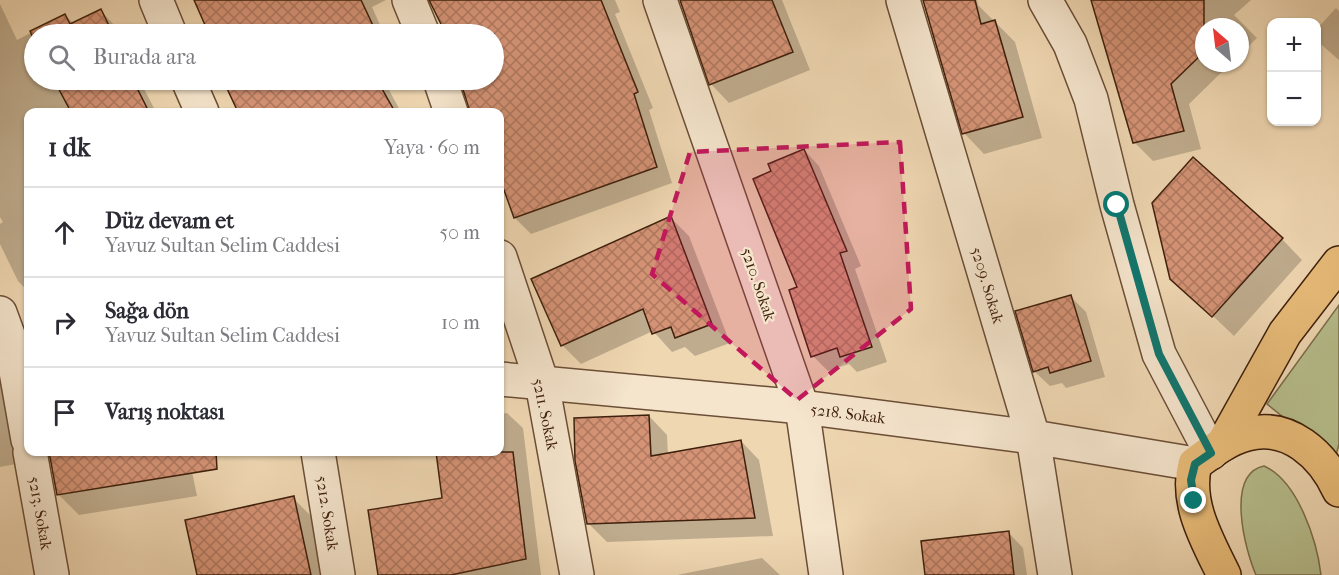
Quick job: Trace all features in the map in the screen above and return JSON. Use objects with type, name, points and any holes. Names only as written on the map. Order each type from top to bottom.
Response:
[{"type":"main road","points":[[1224,575],[1202,528],[1191,480],[1285,333],[1339,263]]},
{"type":"main road","points":[[1209,454],[1248,434],[1272,432],[1294,438],[1308,448],[1332,475],[1339,490]]},
{"type":"street","points":[[156,0],[166,24]]},
{"type":"street","points":[[409,0],[419,24]]},
{"type":"street","name":"5210. Sokak","points":[[660,0],[802,407],[826,575]]},
{"type":"street","name":"5209. Sokak","points":[[903,0],[1033,437],[1055,575]]},
{"type":"street","points":[[1045,0],[1070,44],[1091,99],[1117,205],[1159,354],[1209,454]]},
{"type":"street","points":[[192,90],[200,108]]},
{"type":"street","points":[[443,90],[450,108]]},
{"type":"street","name":"5211. Sokak","points":[[504,269],[542,383],[577,575]]},
{"type":"street","points":[[0,313],[13,343],[24,415]]},
{"type":"street","name":"5218. Sokak","points":[[504,379],[802,407],[1033,437],[1209,454]]},
{"type":"street","name":"5213. Sokak","points":[[31,456],[52,575]]},
{"type":"street","name":"5212. Sokak","points":[[319,456],[338,575]]},
{"type":"highlighted area","points":[[900,142],[911,309],[797,400],[652,274],[690,152]]},
{"type":"green space","points":[[1339,305],[1339,444],[1335,459],[1267,404]]},
{"type":"green space","points":[[1264,466],[1287,485],[1304,513],[1315,546],[1321,575],[1256,575],[1243,532],[1241,497],[1245,483],[1252,472]]},
{"type":"building","points":[[194,0],[361,0],[372,24],[205,24]]},
{"type":"building","points":[[429,0],[601,0],[638,92],[634,94],[657,167],[514,218],[504,190],[504,108],[469,108],[463,90],[504,90],[504,24],[441,24]]},
{"type":"building","points":[[680,0],[772,0],[793,52],[709,85]]},
{"type":"building","points":[[923,0],[975,0],[981,24],[995,20],[1023,117],[962,134]]},
{"type":"building","points":[[1091,0],[1204,0],[1204,18],[1195,18],[1195,61],[1171,84],[1184,131],[1133,143]]},
{"type":"building","points":[[101,9],[108,24],[70,24]]},
{"type":"building","points":[[65,14],[70,24],[44,24]]},
{"type":"building","points":[[59,90],[138,90],[147,108],[69,108]]},
{"type":"building","points":[[228,90],[383,90],[393,108],[236,108]]},
{"type":"building","points":[[804,149],[847,251],[840,253],[872,347],[840,357],[837,348],[811,357],[789,290],[797,287],[753,179],[771,171],[768,164]]},
{"type":"building","points":[[1193,157],[1283,238],[1212,317],[1170,279],[1152,203]]},
{"type":"building","points":[[671,216],[712,324],[675,338],[671,327],[652,334],[643,309],[561,346],[531,279]]},
{"type":"building","points":[[1071,295],[1091,361],[1050,373],[1048,367],[1033,372],[1015,311]]},
{"type":"building","points":[[649,415],[651,456],[741,440],[755,518],[587,524],[575,461],[574,418]]},
{"type":"building","points":[[504,452],[513,452],[526,559],[451,575],[378,575],[368,510],[442,498],[437,456],[504,456]]},
{"type":"building","points":[[50,456],[216,456],[217,469],[57,495]]},
{"type":"building","points":[[294,496],[311,575],[197,575],[185,520]]},
{"type":"building","points":[[1009,531],[1014,575],[925,575],[921,541]]},
{"type":"route","points":[[1117,205],[1159,354],[1211,453],[1195,464],[1191,480],[1194,501]]}]
